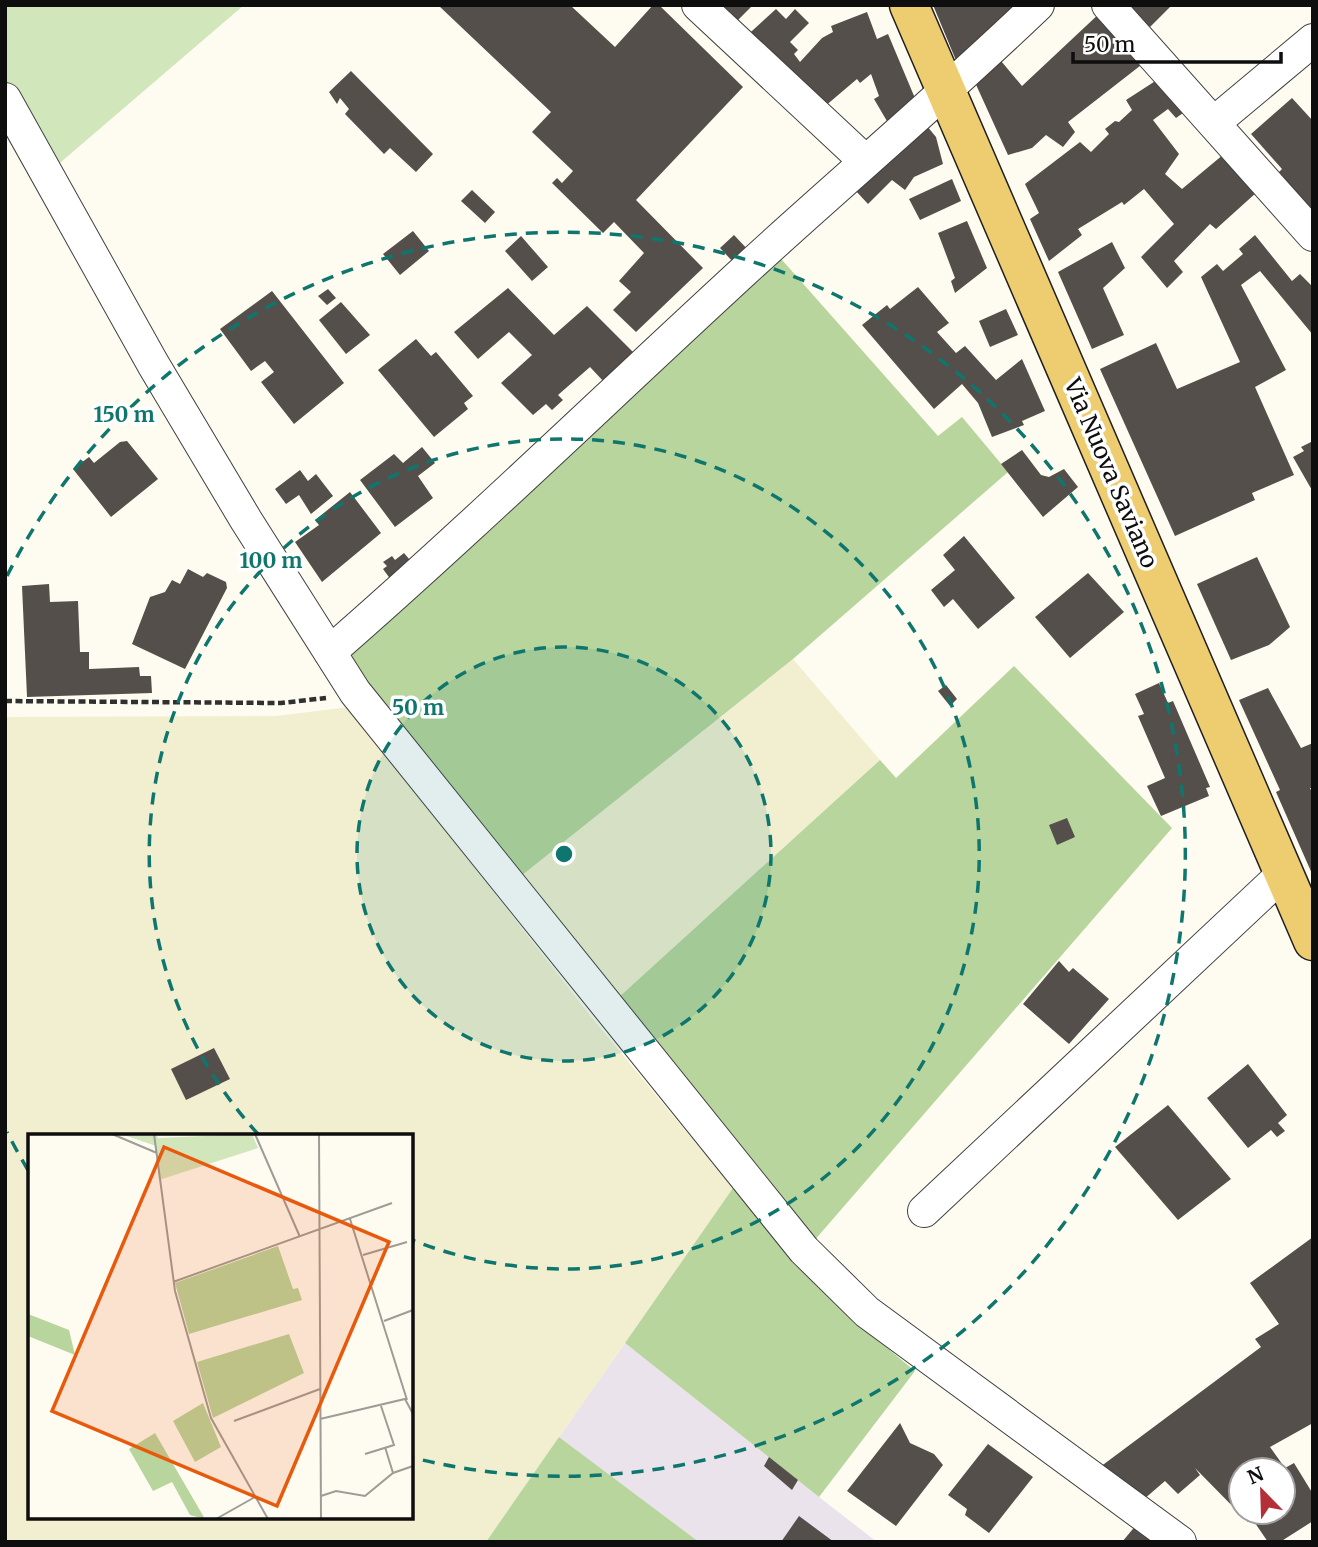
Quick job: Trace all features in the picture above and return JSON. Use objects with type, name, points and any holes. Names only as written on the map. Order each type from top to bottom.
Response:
[{"type":"main road","name":"Via Nuova Saviano","points":[[909,5],[1313,941]]},
{"type":"street","points":[[698,5],[864,160]]},
{"type":"street","points":[[330,652],[410,582],[864,160],[947,93],[1038,5]]},
{"type":"street","points":[[1108,5],[1313,235]]},
{"type":"street","points":[[1215,122],[1313,40]]},
{"type":"street","points":[[5,99],[153,364],[355,692],[804,1250],[867,1312],[1180,1542]]},
{"type":"street","points":[[924,1211],[1284,873]]},
{"type":"path","points":[[5,701],[281,704],[355,692]]},
{"type":"shaded area","points":[[793,659],[880,760],[618,998],[521,876]]},
{"type":"shaded area","points":[[349,707],[592,1018],[733,1188],[486,1542],[5,1542],[5,717],[276,716]]},
{"type":"shaded area","points":[[625,1343],[877,1542],[699,1542],[559,1437]]},
{"type":"green space","points":[[5,5],[244,5],[47,174],[5,95]]},
{"type":"green space","points":[[775,252],[938,436],[962,417],[1008,472],[793,659],[521,876],[340,651]]},
{"type":"green space","points":[[1014,666],[1172,828],[813,1242],[618,998],[880,760],[896,778]]},
{"type":"green space","points":[[733,1188],[820,1284],[915,1371],[819,1497],[625,1343]]},
{"type":"green space","points":[[559,1437],[699,1542],[486,1542]]},
{"type":"building","points":[[438,5],[570,5],[615,47],[653,5],[659,5],[743,87],[636,200],[703,268],[636,332],[613,310],[631,292],[619,281],[644,253],[614,222],[603,233],[552,183],[557,178],[562,183],[573,171],[532,132],[551,112]]},
{"type":"building","points":[[720,5],[753,5],[732,26]]},
{"type":"building","points":[[933,5],[1032,5],[960,70]]},
{"type":"building","points":[[1129,5],[1172,5],[1150,27]]},
{"type":"building","points":[[776,9],[786,19],[795,9],[809,23],[790,42],[798,50],[794,54],[800,62],[822,38],[833,32],[831,26],[867,12],[877,39],[888,34],[917,103],[891,128],[874,99],[879,96],[871,74],[860,83],[857,79],[817,113],[741,41]]},
{"type":"building","points":[[1102,11],[1145,62],[1068,122],[1075,132],[1063,147],[1046,135],[1032,148],[1008,155],[973,78],[996,55],[1022,86]]},
{"type":"building","points":[[351,71],[433,154],[416,172],[390,148],[384,154],[345,114],[349,109],[340,98],[337,104],[329,92]]},
{"type":"building","points":[[1160,78],[1190,108],[1176,118],[1168,109],[1153,120],[1179,154],[1165,174],[1182,189],[1230,149],[1257,192],[1216,229],[1210,224],[1174,261],[1183,272],[1167,288],[1141,257],[1174,224],[1144,189],[1124,205],[1122,202],[1078,229],[1082,235],[1049,261],[1030,219],[1039,213],[1025,184],[1080,142],[1091,152],[1109,134],[1105,129],[1115,121],[1119,122],[1132,110],[1126,100]]},
{"type":"building","points":[[1292,98],[1313,121],[1313,216],[1277,174],[1282,169],[1251,134]]},
{"type":"building","points":[[922,120],[936,137],[943,164],[914,177],[905,190],[892,180],[868,204],[855,190]]},
{"type":"building","points":[[952,179],[961,201],[920,220],[909,199]]},
{"type":"building","points":[[472,190],[495,212],[485,223],[461,201]]},
{"type":"building","points":[[967,221],[987,268],[955,293],[951,281],[955,278],[938,233]]},
{"type":"building","points":[[413,231],[429,251],[400,275],[383,254]]},
{"type":"building","points":[[734,235],[750,252],[736,265],[720,248]]},
{"type":"building","points":[[1255,235],[1292,281],[1300,274],[1313,287],[1313,335],[1260,271],[1241,285],[1286,370],[1255,387],[1294,475],[1252,493],[1255,500],[1175,536],[1100,369],[1156,343],[1177,389],[1240,362],[1201,277],[1217,264],[1223,271],[1243,254],[1239,249]]},
{"type":"building","points":[[521,236],[548,267],[532,281],[505,251]]},
{"type":"building","points":[[1112,242],[1125,268],[1103,288],[1124,335],[1092,349],[1058,272]]},
{"type":"building","points":[[918,287],[949,323],[937,332],[956,353],[965,346],[996,380],[1022,359],[1045,411],[1022,421],[1024,425],[992,437],[978,403],[962,384],[934,409],[862,325],[887,305],[890,309]]},
{"type":"building","points":[[508,288],[554,335],[587,306],[634,353],[605,383],[590,367],[558,395],[563,400],[552,410],[546,404],[533,415],[501,383],[532,355],[509,332],[478,359],[454,332]]},
{"type":"building","points":[[328,289],[336,298],[327,305],[318,296]]},
{"type":"building","points":[[272,291],[344,383],[294,424],[261,382],[274,372],[265,361],[251,371],[220,329]]},
{"type":"building","points":[[341,302],[370,335],[346,354],[319,320]]},
{"type":"building","points":[[1006,309],[1018,335],[990,347],[979,321]]},
{"type":"building","points":[[416,339],[431,356],[436,352],[473,396],[464,403],[468,409],[434,437],[378,370]]},
{"type":"building","points":[[127,441],[158,479],[111,517],[73,469],[89,457],[94,463],[120,442]]},
{"type":"building","points":[[1313,441],[1313,492],[1293,457],[1304,451],[1301,447]]},
{"type":"building","points":[[422,447],[435,463],[418,476],[433,498],[395,527],[360,480],[394,454],[403,463]]},
{"type":"building","points":[[1022,450],[1041,475],[1049,477],[1064,469],[1078,487],[1043,517],[1001,464]]},
{"type":"building","points":[[300,470],[308,481],[316,474],[333,496],[311,514],[299,495],[286,504],[275,489]]},
{"type":"building","points":[[350,492],[381,533],[322,582],[295,542],[319,525],[315,520]]},
{"type":"building","points":[[964,536],[1015,598],[978,629],[953,599],[944,607],[931,590],[955,570],[943,555]]},
{"type":"building","points":[[404,553],[415,566],[394,584],[383,569],[387,566],[383,562],[392,556],[395,560]]},
{"type":"building","points":[[1257,557],[1290,627],[1269,645],[1231,660],[1197,584]]},
{"type":"building","points":[[188,569],[203,577],[207,573],[226,582],[227,588],[185,669],[132,644],[150,597],[165,592],[172,580],[180,584]]},
{"type":"building","points":[[1088,573],[1124,612],[1070,658],[1035,617]]},
{"type":"building","points":[[49,584],[50,602],[78,601],[80,652],[89,652],[89,669],[139,667],[140,676],[151,676],[152,693],[27,697],[22,586]]},
{"type":"building","points":[[1159,683],[1168,703],[1173,701],[1210,787],[1206,788],[1209,796],[1161,816],[1147,786],[1165,778],[1138,716],[1144,714],[1135,694]]},
{"type":"building","points":[[946,685],[957,699],[950,706],[938,691]]},
{"type":"building","points":[[1268,688],[1301,748],[1313,743],[1313,788],[1310,788],[1313,794],[1313,876],[1276,792],[1280,790],[1239,700]]},
{"type":"building","points":[[1067,818],[1075,837],[1057,845],[1049,825]]},
{"type":"building","points":[[1059,961],[1069,972],[1073,968],[1109,999],[1069,1044],[1023,1004]]},
{"type":"building","points":[[214,1048],[230,1079],[186,1100],[171,1069]]},
{"type":"building","points":[[1248,1064],[1287,1115],[1278,1123],[1285,1131],[1277,1137],[1271,1130],[1248,1148],[1207,1098]]},
{"type":"building","points":[[1168,1105],[1231,1179],[1178,1220],[1115,1147]]},
{"type":"building","points":[[1313,1237],[1313,1423],[1270,1447],[1276,1456],[1227,1456],[1227,1501],[1195,1468],[1200,1475],[1178,1494],[1165,1481],[1136,1506],[1092,1473],[1261,1347],[1255,1339],[1279,1324],[1250,1283]]},
{"type":"building","points":[[900,1423],[910,1443],[934,1454],[943,1465],[896,1526],[847,1491]]},
{"type":"building","points":[[988,1444],[1033,1477],[989,1533],[965,1515],[967,1509],[948,1495]]},
{"type":"building","points":[[769,1457],[798,1480],[792,1490],[764,1466]]},
{"type":"building","points":[[1297,1468],[1313,1494],[1313,1521],[1280,1542],[1268,1542],[1257,1526],[1297,1526]]},
{"type":"building","points":[[799,1516],[834,1542],[781,1542]]},
{"type":"building","points":[[1137,1524],[1161,1542],[1122,1542]]}]
